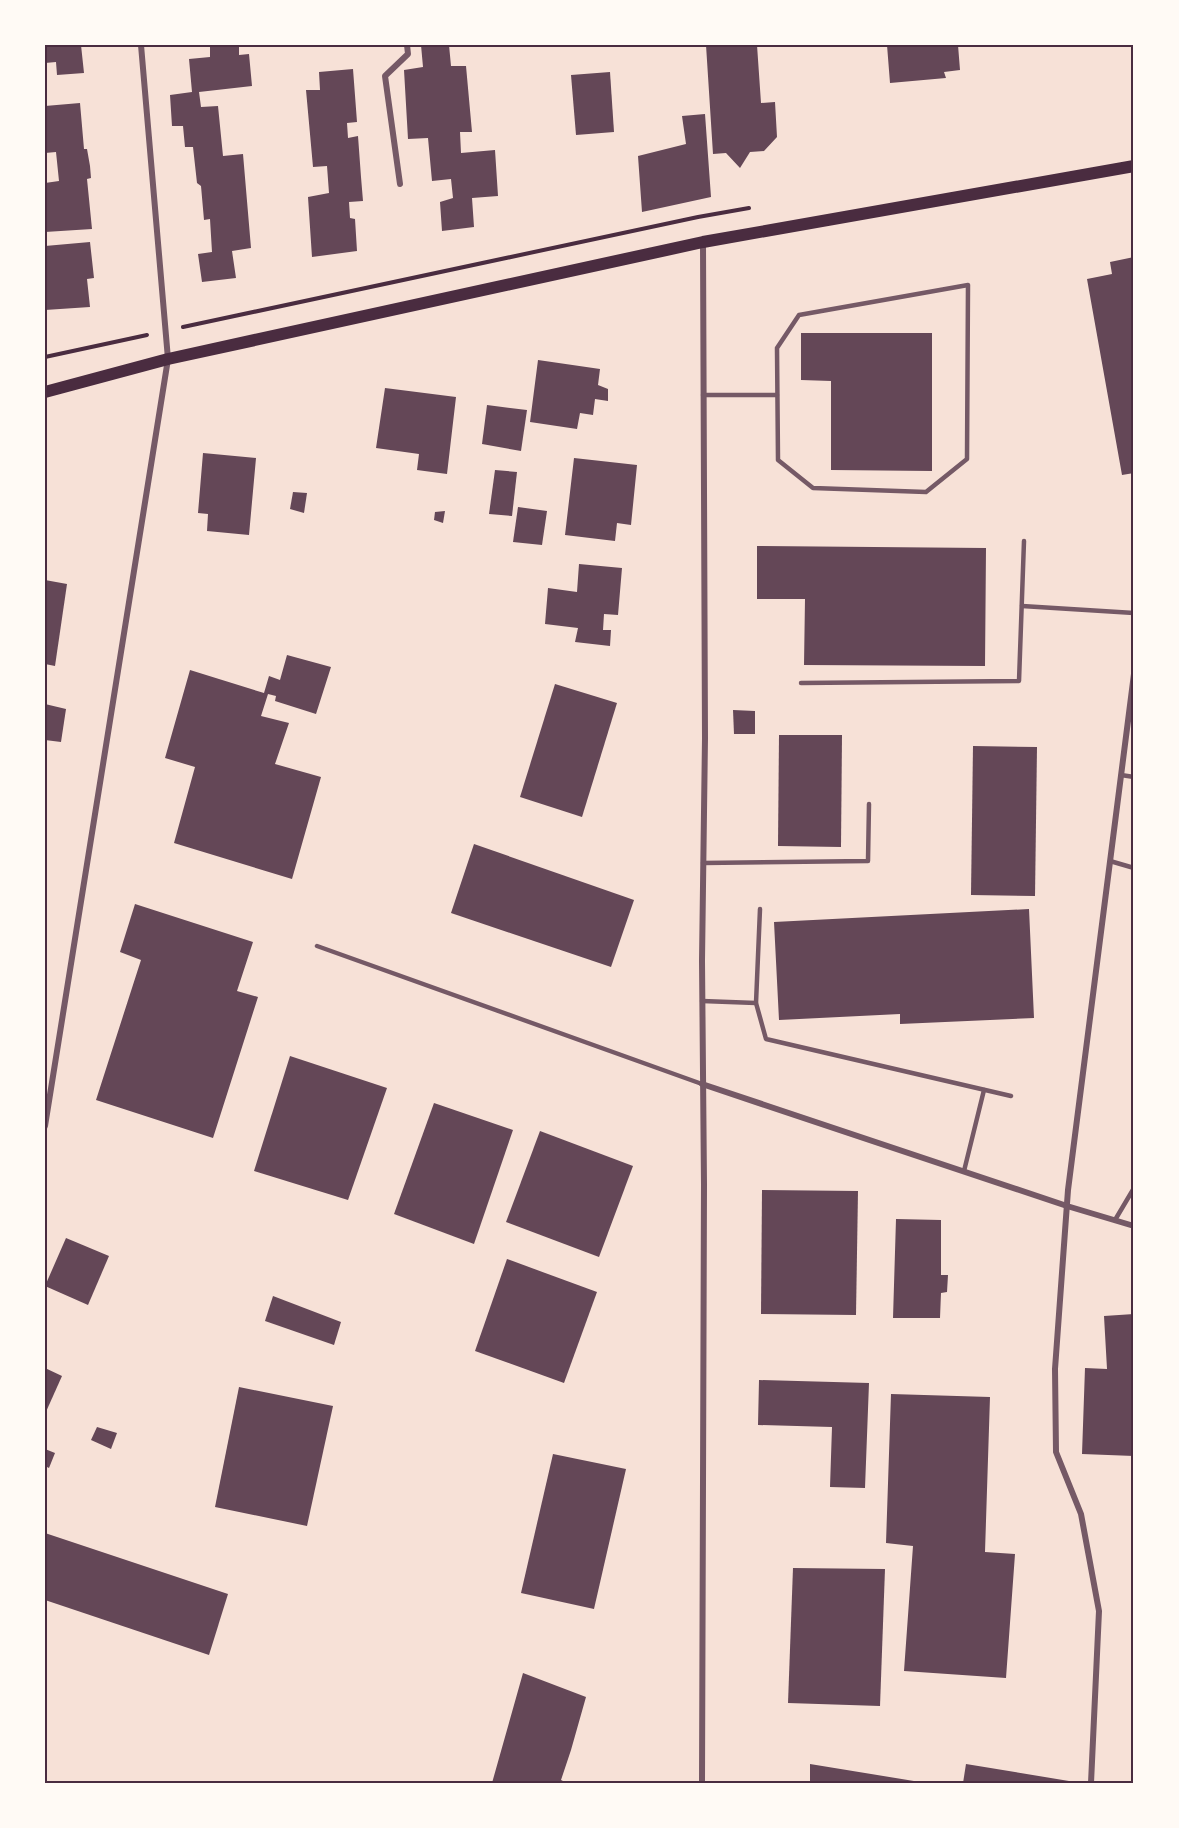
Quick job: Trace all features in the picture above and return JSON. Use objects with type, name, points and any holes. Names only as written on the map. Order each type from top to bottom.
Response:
[{"type":"main road","points":[[45,392],[168,359],[703,242],[1134,166]]},
{"type":"street","points":[[45,1126],[168,359],[141,45]]},
{"type":"street","points":[[400,184],[385,76],[408,54],[407,45]]},
{"type":"street","points":[[702,1783],[704,1184],[702,1001],[705,738],[703,242]]},
{"type":"street","points":[[1091,1783],[1099,1611],[1081,1514],[1056,1452],[1054,1369],[1067,1206],[1134,674]]},
{"type":"street","points":[[702,1084],[1067,1206],[1134,1226]]},
{"type":"lane","points":[[968,285],[967,459],[926,492],[813,488],[778,460],[777,395],[777,348],[799,315],[968,285]]},
{"type":"lane","points":[[703,395],[777,395]]},
{"type":"lane","points":[[801,683],[1018,681],[1024,541]]},
{"type":"lane","points":[[1022,606],[1134,613]]},
{"type":"lane","points":[[1121,775],[1134,777]]},
{"type":"lane","points":[[703,863],[868,861],[869,804]]},
{"type":"lane","points":[[1110,861],[1134,868]]},
{"type":"lane","points":[[760,909],[756,1003],[766,1039],[1011,1096]]},
{"type":"lane","points":[[317,946],[702,1084]]},
{"type":"lane","points":[[702,1001],[756,1003]]},
{"type":"lane","points":[[964,1171],[984,1090]]},
{"type":"lane","points":[[1115,1220],[1134,1188]]},
{"type":"building","points":[[45,45],[81,45],[84,73],[57,75],[56,62],[45,63]]},
{"type":"building","points":[[210,45],[239,45],[239,55],[249,54],[252,86],[199,92],[201,107],[218,106],[223,156],[243,154],[251,248],[232,251],[236,278],[202,282],[198,254],[212,252],[210,219],[204,220],[201,186],[197,183],[193,147],[185,147],[183,126],[172,126],[170,95],[192,92],[189,59],[210,57]]},
{"type":"building","points":[[421,45],[449,45],[451,66],[466,66],[472,132],[460,132],[461,153],[495,150],[498,196],[472,198],[474,227],[442,231],[440,202],[453,198],[451,179],[432,181],[428,138],[408,139],[404,70],[423,67]]},
{"type":"building","points":[[706,45],[757,45],[761,103],[775,102],[777,137],[764,151],[750,152],[740,168],[726,153],[713,154]]},
{"type":"building","points":[[887,45],[958,45],[960,70],[944,72],[946,78],[890,83]]},
{"type":"building","points":[[353,69],[357,122],[347,123],[348,138],[358,136],[363,201],[349,202],[350,218],[355,219],[357,251],[312,257],[308,197],[329,193],[327,166],[313,167],[306,90],[320,90],[319,72]]},
{"type":"building","points":[[610,72],[614,132],[576,135],[571,75]]},
{"type":"building","points":[[80,103],[84,149],[87,149],[90,166],[91,178],[87,179],[92,229],[45,232],[45,183],[59,181],[56,152],[45,153],[45,106]]},
{"type":"building","points":[[705,114],[711,197],[642,212],[638,156],[686,144],[682,116]]},
{"type":"building","points":[[90,242],[94,278],[87,279],[90,307],[45,310],[45,246]]},
{"type":"building","points":[[1134,257],[1134,473],[1122,475],[1087,279],[1112,274],[1110,262]]},
{"type":"building","points":[[801,333],[932,333],[932,471],[831,470],[831,381],[801,380]]},
{"type":"building","points":[[538,360],[600,369],[598,385],[608,389],[608,401],[595,399],[593,415],[580,413],[577,429],[530,422]]},
{"type":"building","points":[[385,388],[456,397],[447,474],[417,470],[419,454],[376,448]]},
{"type":"building","points":[[487,405],[527,410],[521,451],[482,444]]},
{"type":"building","points":[[203,453],[256,458],[249,535],[207,531],[208,514],[198,513]]},
{"type":"building","points":[[574,458],[637,465],[631,525],[617,523],[615,541],[565,535]]},
{"type":"building","points":[[495,470],[517,472],[512,516],[489,514]]},
{"type":"building","points":[[293,492],[307,493],[304,513],[290,509]]},
{"type":"building","points":[[518,507],[547,511],[542,545],[513,542]]},
{"type":"building","points":[[445,511],[443,523],[434,520],[435,512]]},
{"type":"building","points":[[757,546],[986,548],[985,666],[804,665],[805,599],[757,599]]},
{"type":"building","points":[[579,564],[622,568],[618,615],[604,614],[603,630],[611,630],[610,646],[575,642],[578,628],[545,624],[548,588],[577,592]]},
{"type":"building","points":[[45,580],[67,584],[55,666],[45,664]]},
{"type":"building","points":[[287,655],[331,667],[316,714],[275,701],[276,696],[268,694],[261,716],[289,723],[275,764],[321,777],[292,879],[174,843],[195,767],[165,758],[190,670],[264,693],[269,676],[280,680]]},
{"type":"building","points":[[555,684],[617,703],[582,817],[520,797]]},
{"type":"building","points":[[45,704],[66,709],[61,742],[45,740]]},
{"type":"building","points":[[733,710],[755,711],[755,734],[734,734]]},
{"type":"building","points":[[779,735],[842,735],[841,847],[778,846]]},
{"type":"building","points":[[973,746],[1037,747],[1035,896],[971,895]]},
{"type":"building","points":[[474,844],[634,900],[611,967],[451,913]]},
{"type":"building","points":[[135,904],[253,942],[237,991],[258,997],[213,1138],[96,1100],[141,960],[120,952]]},
{"type":"building","points":[[1029,909],[1034,1018],[900,1024],[900,1014],[779,1020],[774,922]]},
{"type":"building","points":[[290,1056],[387,1088],[348,1200],[254,1171]]},
{"type":"building","points":[[434,1103],[513,1130],[474,1244],[394,1214]]},
{"type":"building","points":[[540,1131],[633,1166],[599,1257],[506,1222]]},
{"type":"building","points":[[762,1190],[858,1191],[856,1315],[761,1314]]},
{"type":"building","points":[[896,1219],[941,1220],[941,1275],[948,1275],[947,1292],[941,1293],[940,1318],[893,1318]]},
{"type":"building","points":[[66,1238],[109,1256],[88,1305],[45,1286]]},
{"type":"building","points":[[507,1259],[597,1292],[564,1383],[475,1351]]},
{"type":"building","points":[[273,1296],[341,1322],[334,1345],[265,1321]]},
{"type":"building","points":[[1134,1314],[1134,1456],[1082,1454],[1085,1368],[1107,1369],[1104,1316]]},
{"type":"building","points":[[45,1368],[62,1376],[45,1414]]},
{"type":"building","points":[[759,1380],[869,1383],[865,1488],[830,1487],[832,1427],[758,1425]]},
{"type":"building","points":[[239,1387],[333,1406],[307,1526],[215,1507]]},
{"type":"building","points":[[891,1394],[990,1397],[985,1552],[1015,1554],[1006,1678],[904,1671],[913,1546],[886,1543]]},
{"type":"building","points":[[97,1427],[117,1433],[111,1449],[91,1440]]},
{"type":"building","points":[[45,1449],[55,1453],[49,1468],[45,1466]]},
{"type":"building","points":[[553,1454],[626,1469],[594,1609],[521,1593]]},
{"type":"building","points":[[45,1533],[228,1594],[209,1655],[45,1600]]},
{"type":"building","points":[[793,1568],[885,1569],[880,1706],[788,1703]]},
{"type":"building","points":[[523,1673],[586,1697],[561,1780],[567,1783],[492,1783]]},
{"type":"building","points":[[810,1764],[920,1782],[920,1783],[810,1783]]},
{"type":"building","points":[[966,1764],[1075,1782],[1075,1783],[963,1783]]}]
